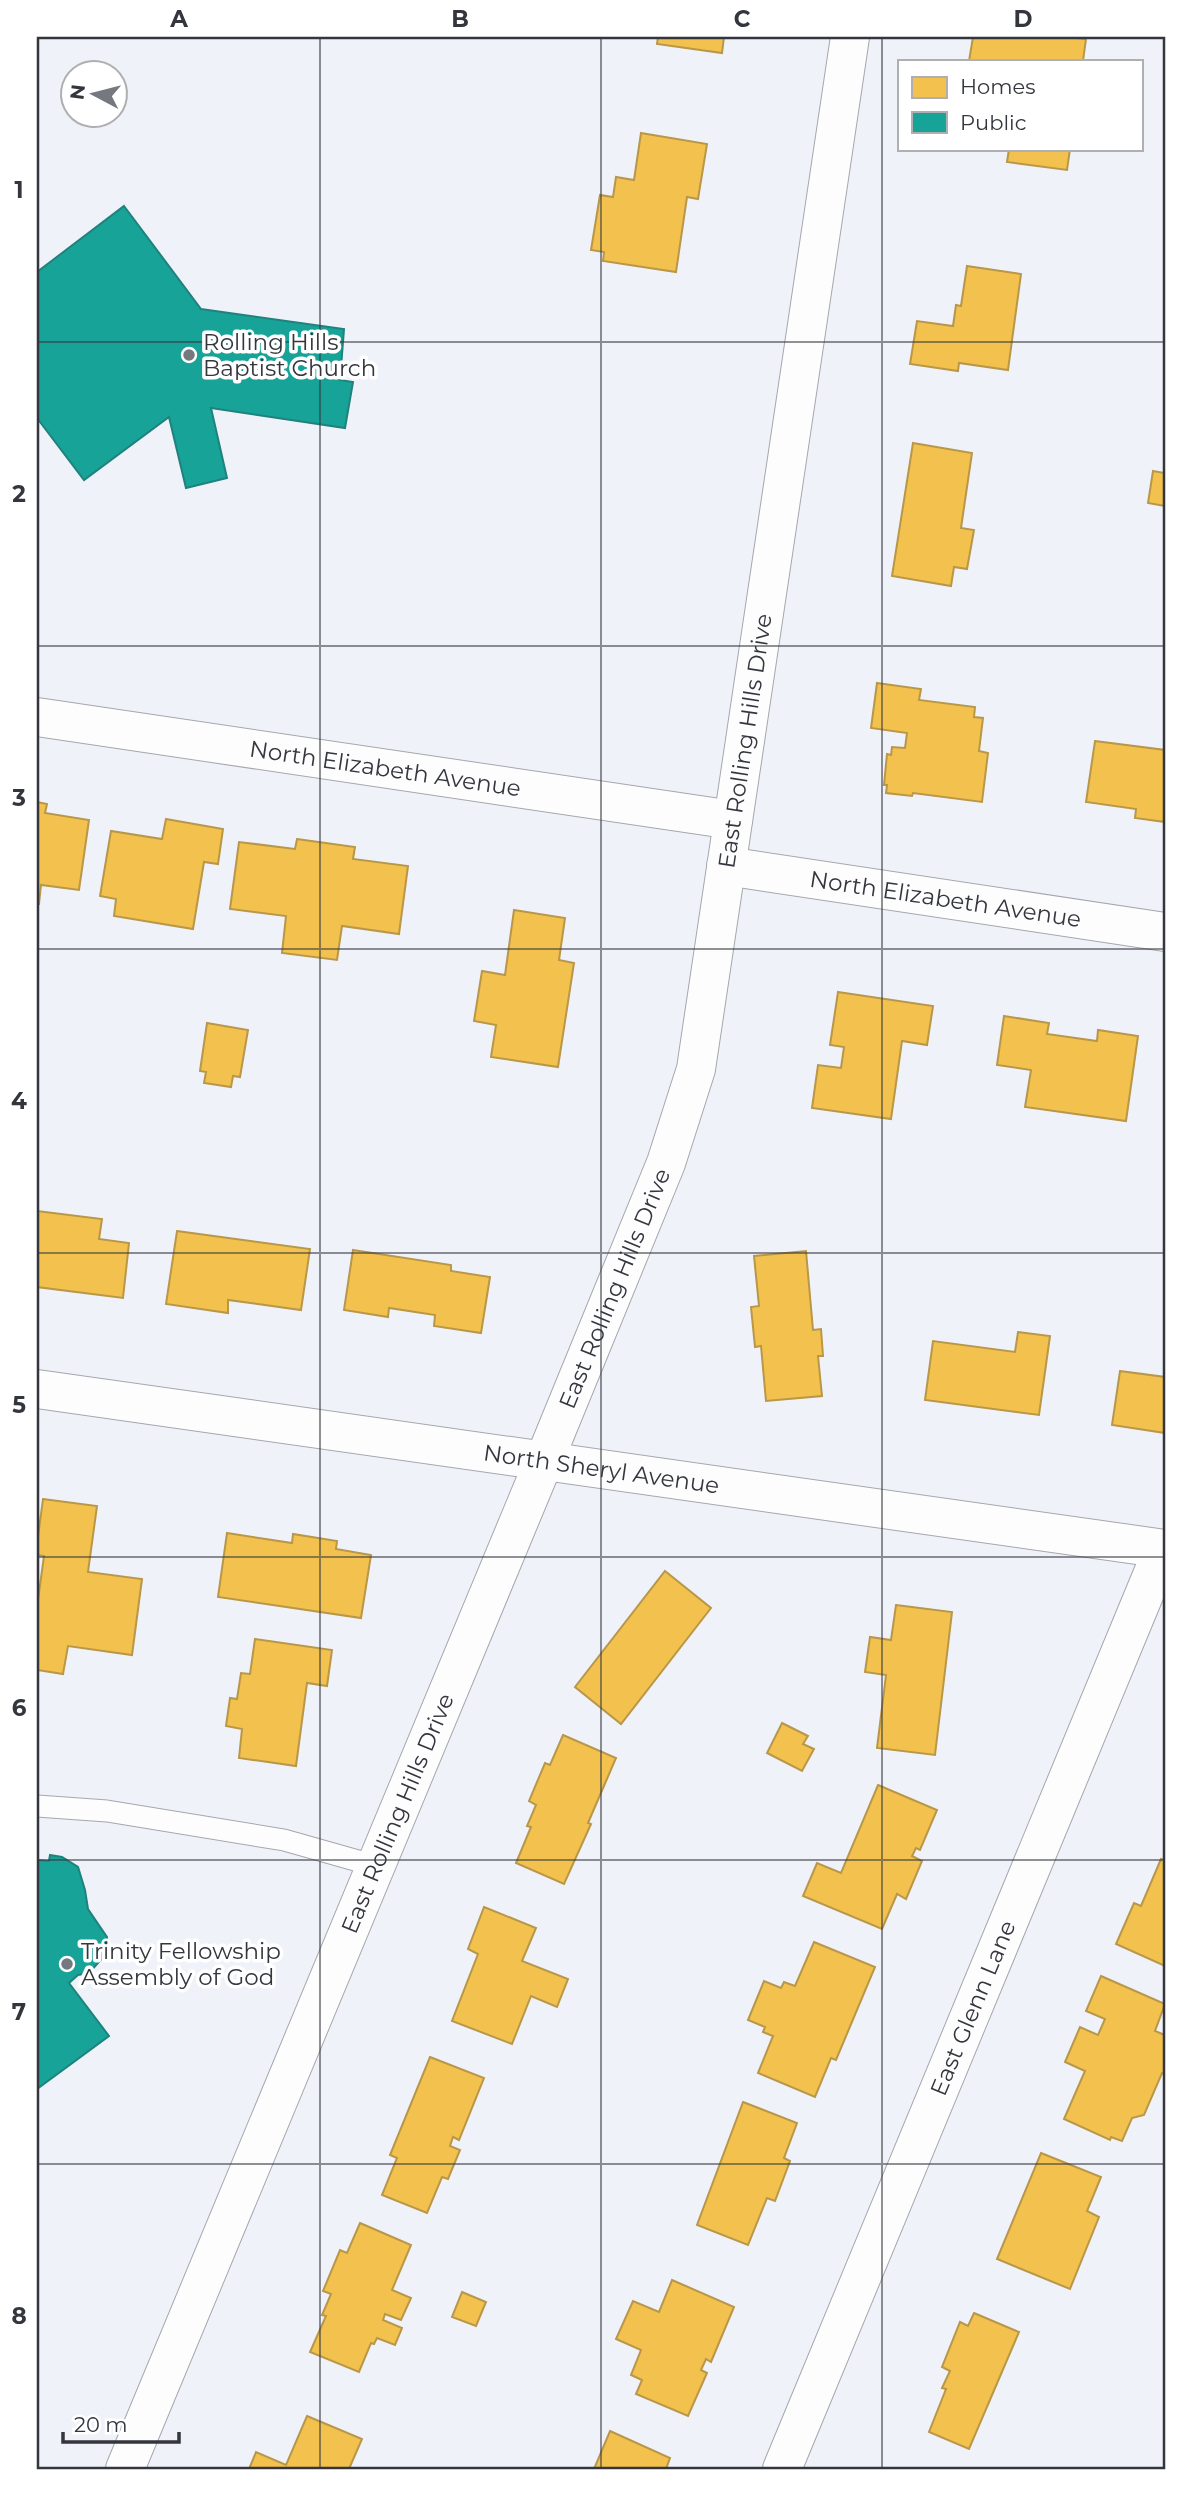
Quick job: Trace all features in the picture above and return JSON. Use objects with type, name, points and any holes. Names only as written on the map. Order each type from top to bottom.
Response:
[{"type":"street","name":"East Rolling Hills Drive","points":[[125,2469],[666,1163],[696,1069],[850,37]]},
{"type":"street","name":"North Elizabeth Avenue","points":[[37,717],[733,820]]},
{"type":"street","name":"North Elizabeth Avenue","points":[[726,866],[1165,932]]},
{"type":"street","name":"North Sheryl Avenue","points":[[37,1389],[1164,1549]]},
{"type":"street","name":"East Glenn Lane","points":[[782,2469],[1164,1549]]},
{"type":"lane","points":[[37,1806],[107,1811],[284,1840],[376,1866]]},
{"type":"building: Homes","points":[[658,37],[724,37],[722,53],[657,44]]},
{"type":"building: Homes","points":[[973,37],[1086,39],[1083,60],[969,60]]},
{"type":"building: Homes","points":[[641,133],[707,144],[698,199],[687,197],[676,272],[603,261],[604,252],[591,250],[600,195],[613,197],[616,177],[634,180]]},
{"type":"building: Homes","points":[[1009,150],[1070,150],[1067,170],[1007,162]]},
{"type":"building: Homes","points":[[967,266],[1021,274],[1008,370],[959,363],[958,371],[910,364],[917,321],[953,326],[956,305],[961,306]]},
{"type":"building: Homes","points":[[913,443],[972,453],[961,528],[974,530],[967,569],[954,567],[951,586],[892,576]]},
{"type":"building: Homes","points":[[1153,471],[1165,473],[1165,506],[1148,503]]},
{"type":"building: Homes","points":[[877,683],[921,689],[919,700],[975,707],[974,717],[983,718],[979,751],[988,753],[982,802],[913,793],[912,796],[886,793],[887,785],[884,785],[887,754],[891,755],[892,747],[905,748],[907,733],[871,728]]},
{"type":"building: Homes","points":[[1095,741],[1165,750],[1165,822],[1135,818],[1136,809],[1086,802]]},
{"type":"building: Homes","points":[[37,802],[47,804],[45,813],[89,820],[79,890],[41,885],[39,904],[37,904]]},
{"type":"building: Homes","points":[[166,819],[223,829],[218,864],[204,862],[193,929],[114,916],[116,899],[100,896],[111,831],[162,839]]},
{"type":"building: Homes","points":[[297,839],[355,847],[353,859],[408,866],[399,934],[342,926],[337,960],[282,953],[286,916],[230,909],[239,842],[295,849]]},
{"type":"building: Homes","points":[[514,910],[565,918],[559,960],[574,963],[558,1067],[491,1057],[496,1025],[474,1021],[482,971],[505,975]]},
{"type":"building: Homes","points":[[838,992],[933,1006],[927,1045],[902,1041],[891,1119],[812,1108],[818,1065],[841,1068],[844,1047],[830,1045]]},
{"type":"building: Homes","points":[[1004,1016],[1049,1023],[1047,1034],[1097,1041],[1098,1030],[1138,1036],[1126,1121],[1025,1107],[1031,1070],[997,1065]]},
{"type":"building: Homes","points":[[207,1023],[248,1030],[240,1077],[233,1076],[231,1087],[204,1083],[206,1072],[200,1071]]},
{"type":"building: Homes","points":[[37,1211],[102,1219],[99,1239],[129,1243],[123,1298],[37,1287]]},
{"type":"building: Homes","points":[[177,1231],[310,1249],[301,1310],[228,1300],[228,1313],[166,1304]]},
{"type":"building: Homes","points":[[353,1250],[451,1265],[451,1271],[490,1277],[481,1333],[434,1326],[435,1315],[389,1308],[388,1317],[344,1310]]},
{"type":"building: Homes","points":[[806,1251],[813,1330],[821,1329],[823,1356],[818,1356],[822,1396],[766,1401],[761,1346],[755,1347],[751,1307],[759,1306],[754,1256]]},
{"type":"building: Homes","points":[[1018,1332],[1050,1336],[1039,1415],[925,1400],[933,1341],[1015,1352]]},
{"type":"building: Homes","points":[[1120,1371],[1165,1377],[1165,1433],[1112,1425]]},
{"type":"building: Homes","points":[[43,1499],[97,1506],[88,1572],[142,1579],[132,1655],[68,1646],[63,1674],[37,1670],[37,1607],[44,1556],[37,1555],[37,1544]]},
{"type":"building: Homes","points":[[227,1533],[292,1543],[293,1534],[337,1541],[336,1549],[371,1555],[361,1618],[218,1597]]},
{"type":"building: Homes","points":[[665,1571],[711,1608],[621,1724],[575,1687]]},
{"type":"building: Homes","points":[[896,1605],[952,1612],[935,1755],[877,1748],[886,1675],[865,1672],[870,1637],[891,1640]]},
{"type":"building: Homes","points":[[255,1639],[332,1650],[327,1686],[307,1683],[296,1766],[239,1758],[242,1729],[226,1726],[230,1698],[237,1699],[241,1673],[250,1674]]},
{"type":"building: Homes","points":[[782,1723],[808,1736],[803,1744],[814,1749],[802,1771],[767,1753]]},
{"type":"building: Homes","points":[[563,1735],[616,1758],[564,1884],[516,1863],[531,1827],[527,1826],[536,1805],[529,1801],[545,1763],[550,1765]]},
{"type":"building: Homes","points":[[878,1785],[937,1810],[920,1850],[916,1848],[912,1856],[922,1861],[906,1899],[897,1894],[882,1929],[803,1896],[817,1863],[841,1873]]},
{"type":"building: Homes","points":[[1161,1859],[1165,1860],[1165,1966],[1116,1944],[1134,1903],[1141,1906]]},
{"type":"building: Homes","points":[[484,1907],[536,1928],[522,1961],[568,1979],[557,2007],[531,1996],[512,2044],[452,2021],[478,1954],[468,1949]]},
{"type":"building: Homes","points":[[814,1942],[875,1967],[836,2060],[831,2058],[815,2097],[758,2073],[773,2036],[763,2032],[765,2027],[748,2020],[764,1981],[781,1988],[784,1982],[795,1986]]},
{"type":"building: Homes","points":[[1101,1976],[1165,2004],[1155,2031],[1165,2035],[1165,2072],[1162,2073],[1144,2115],[1132,2118],[1122,2141],[1111,2137],[1110,2140],[1064,2119],[1085,2071],[1065,2062],[1080,2027],[1098,2035],[1105,2019],[1086,2011]]},
{"type":"building: Homes","points":[[430,2057],[484,2078],[459,2140],[453,2137],[450,2146],[460,2150],[448,2179],[442,2177],[427,2213],[382,2195],[397,2158],[390,2155]]},
{"type":"building: Homes","points":[[743,2102],[797,2123],[784,2158],[790,2161],[775,2201],[767,2198],[748,2245],[697,2225]]},
{"type":"building: Homes","points":[[1041,2153],[1101,2177],[1087,2211],[1099,2217],[1070,2289],[997,2259]]},
{"type":"building: Homes","points":[[360,2223],[411,2245],[392,2290],[411,2298],[401,2320],[385,2314],[383,2320],[402,2328],[395,2345],[377,2338],[374,2344],[371,2343],[359,2372],[310,2352],[326,2316],[322,2315],[331,2294],[323,2291],[340,2250],[347,2253]]},
{"type":"building: Homes","points":[[672,2280],[734,2307],[711,2362],[706,2359],[701,2370],[707,2373],[688,2416],[636,2394],[642,2380],[631,2375],[641,2350],[616,2339],[633,2301],[659,2312]]},
{"type":"building: Homes","points":[[462,2292],[486,2302],[476,2326],[452,2317]]},
{"type":"building: Homes","points":[[974,2313],[1019,2332],[969,2449],[929,2432],[950,2371],[942,2367],[960,2322],[968,2326]]},
{"type":"building: Homes","points":[[307,2416],[362,2439],[349,2469],[249,2469],[256,2452],[286,2465]]},
{"type":"building: Homes","points":[[610,2431],[670,2458],[666,2469],[594,2469]]},
{"type":"building: Public","name":"Rolling Hills Baptist Church","points":[[124,206],[201,309],[344,329],[340,380],[353,382],[345,428],[211,408],[227,478],[186,488],[169,417],[84,480],[37,418],[37,272]]},
{"type":"building: Public","name":"Trinity Fellowship Assembly of God","points":[[50,1855],[62,1857],[78,1867],[88,1909],[107,1937],[105,1955],[89,1973],[78,1975],[69,1983],[109,2036],[37,2089],[37,1860],[49,1861]]},
{"type":"place","name":"Rolling Hills Baptist Church","points":[[189,355]]},
{"type":"place","name":"Trinity Fellowship Assembly of God","points":[[67,1964]]}]
